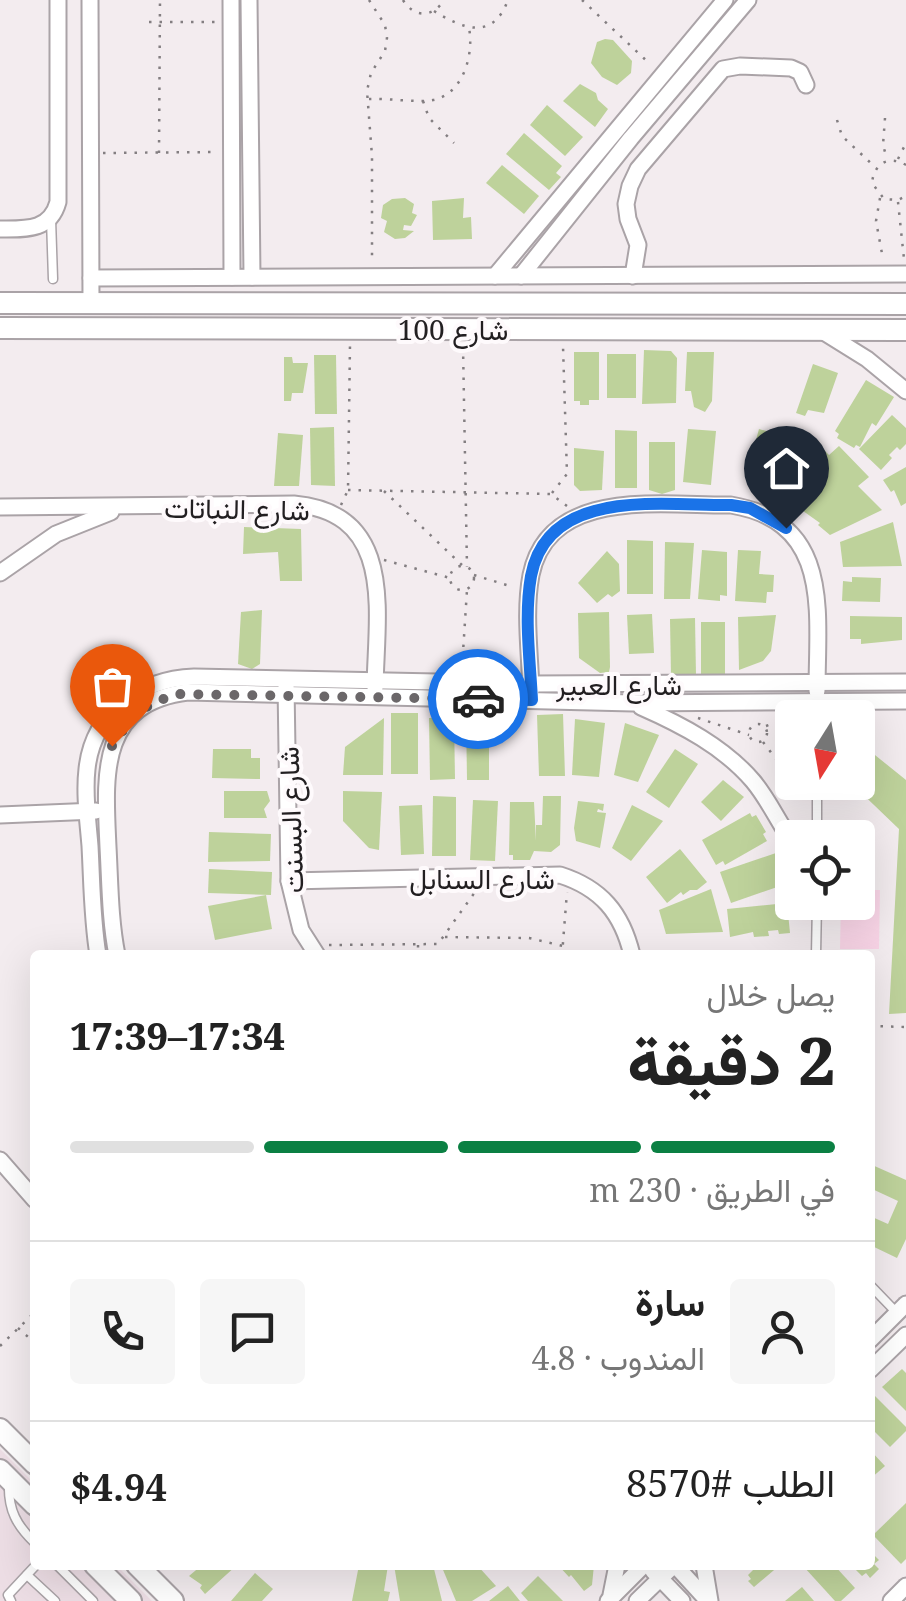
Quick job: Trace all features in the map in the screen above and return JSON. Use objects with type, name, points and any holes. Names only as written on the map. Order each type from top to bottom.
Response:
[{"type":"street","points":[[0,229],[35,228],[51,217],[58,202],[58,0]]},
{"type":"street","points":[[90,0],[91,302]]},
{"type":"street","points":[[231,0],[232,277]]},
{"type":"street","points":[[249,0],[252,277]]},
{"type":"street","points":[[522,276],[628,133],[662,75],[725,0]]},
{"type":"street","points":[[495,276],[680,80],[748,0]]},
{"type":"street","points":[[231,45],[250,45]]},
{"type":"street","points":[[632,276],[638,245],[626,213],[633,177],[718,72],[734,66],[794,68],[802,74],[806,85]]},
{"type":"street","points":[[680,80],[697,96]]},
{"type":"street","points":[[628,133],[652,152]]},
{"type":"street","points":[[91,278],[906,272]]},
{"type":"street","name":"شارع 100","points":[[0,302],[902,304]]},
{"type":"street","points":[[902,304],[902,330]]},
{"type":"street","name":"شارع 100","points":[[0,328],[902,330]]},
{"type":"street","points":[[818,329],[867,359],[906,390]]},
{"type":"street","name":"شارع النباتات","points":[[0,507],[294,504],[333,514],[362,540],[372,557]]},
{"type":"street","points":[[531,692],[529,592],[537,556],[560,526],[592,510],[731,505],[750,508],[786,528],[809,560],[815,579],[818,700]]},
{"type":"street","points":[[0,573],[56,534],[125,507]]},
{"type":"street","points":[[372,557],[376,576],[375,689]]},
{"type":"street","name":"شارع العبير","points":[[98,950],[88,811],[90,751],[105,720],[129,696],[160,681],[177,678],[286,687],[531,692],[906,682]]},
{"type":"street","name":"شارع العبير","points":[[375,689],[462,682],[633,704],[775,709]]},
{"type":"street","name":"شارع العبير","points":[[116,950],[106,774],[112,746],[126,722],[148,704],[188,692],[286,687]]},
{"type":"street","name":"شارع البسنت","points":[[286,687],[289,881],[293,906],[314,950]]},
{"type":"street","name":"شارع العبير","points":[[875,704],[906,701]]},
{"type":"street","points":[[633,704],[687,730],[736,764],[779,820]]},
{"type":"street","points":[[0,814],[106,810]]},
{"type":"street","name":"شارع السنابل","points":[[289,881],[540,873],[568,878],[596,891],[610,905],[622,922],[630,950]]},
{"type":"street","points":[[0,1160],[30,1194]]},
{"type":"street","points":[[875,1335],[902,1308]]},
{"type":"street","points":[[875,1365],[906,1334]]},
{"type":"street","points":[[0,1429],[30,1459]]},
{"type":"street","points":[[5,1475],[30,1501]]},
{"type":"street","points":[[99,1570],[125,1595]]},
{"type":"street","points":[[125,1595],[124,1572],[130,1570]]},
{"type":"street","points":[[142,1570],[173,1601]]},
{"type":"street","points":[[609,1600],[616,1570]]},
{"type":"street","points":[[609,1600],[640,1570]]},
{"type":"street","points":[[650,1570],[682,1601]]},
{"type":"street","points":[[638,1601],[669,1570]]},
{"type":"street","points":[[679,1570],[709,1601]]},
{"type":"street","points":[[705,1570],[709,1601]]},
{"type":"street","points":[[890,1601],[906,1586]]},
{"type":"lane","points":[[51,217],[53,280]]},
{"type":"lane","points":[[816,920],[816,950]]},
{"type":"lane","points":[[875,1289],[902,1308]]},
{"type":"lane","points":[[5,1475],[14,1520],[30,1538]]},
{"type":"lane","points":[[11,1601],[8,1595],[31,1570]]},
{"type":"lane","points":[[62,1570],[93,1601]]},
{"type":"lane","points":[[27,1574],[55,1601]]},
{"type":"path","points":[[159,152],[160,0]]},
{"type":"path","points":[[370,0],[385,25],[387,38],[386,51],[368,80],[372,277]]},
{"type":"path","points":[[403,0],[414,12],[434,11],[468,28],[492,23],[504,12],[508,0]]},
{"type":"path","points":[[434,11],[444,0]]},
{"type":"path","points":[[582,0],[662,75]]},
{"type":"path","points":[[149,22],[231,22]]},
{"type":"path","points":[[368,99],[436,100],[447,93],[472,54],[468,28]]},
{"type":"path","points":[[423,100],[428,118],[454,143]]},
{"type":"path","points":[[884,118],[887,160]]},
{"type":"path","points":[[837,120],[842,136],[876,168]]},
{"type":"path","points":[[898,160],[906,143]]},
{"type":"path","points":[[91,153],[232,152]]},
{"type":"path","points":[[887,274],[876,221],[880,196],[872,183],[876,168],[887,160],[906,164]]},
{"type":"path","points":[[880,196],[898,200],[906,196]]},
{"type":"path","points":[[898,200],[906,272]]},
{"type":"path","points":[[333,514],[348,490],[350,329]]},
{"type":"path","points":[[551,494],[567,474],[562,329]]},
{"type":"path","points":[[464,330],[464,566]]},
{"type":"path","points":[[348,490],[551,494],[562,500]]},
{"type":"path","points":[[383,491],[474,576],[529,592]]},
{"type":"path","points":[[372,557],[450,578],[457,590],[466,590],[473,584],[474,576]]},
{"type":"path","points":[[450,578],[454,569],[464,566]]},
{"type":"path","points":[[462,682],[466,590]]},
{"type":"path","points":[[690,714],[749,735],[754,742],[763,741]]},
{"type":"path","points":[[749,735],[751,727],[762,725],[768,731],[763,741]]},
{"type":"path","points":[[763,741],[775,757]]},
{"type":"path","points":[[314,950],[438,944],[488,875]]},
{"type":"path","points":[[563,950],[568,878]]},
{"type":"path","points":[[442,937],[529,938],[563,946]]},
{"type":"path","points":[[418,944],[418,950]]},
{"type":"path","points":[[875,1026],[906,1026]]},
{"type":"path","points":[[0,1346],[30,1317]]},
{"type":"path","points":[[18,1328],[30,1339]]},
{"type":"shaded area","points":[[875,890],[880,890],[879,949],[840,949],[841,920],[875,920]]},
{"type":"shaded area","points":[[0,1449],[30,1479],[30,1570],[121,1570],[152,1601],[0,1601]]},
{"type":"building","points":[[613,40],[632,61],[631,73],[617,85],[602,77],[591,63],[597,42]]},
{"type":"building","points":[[580,84],[596,93],[608,109],[595,127],[563,101]]},
{"type":"building","points":[[547,105],[583,137],[565,156],[530,125]]},
{"type":"building","points":[[524,133],[562,166],[556,173],[561,177],[549,190],[506,154]]},
{"type":"building","points":[[502,165],[539,196],[524,214],[486,183]]},
{"type":"building","points":[[405,198],[414,204],[412,213],[417,215],[411,226],[404,225],[403,230],[414,231],[395,239],[384,232],[387,221],[381,218],[383,205]]},
{"type":"building","points":[[464,198],[463,218],[471,217],[472,239],[433,240],[432,201]]},
{"type":"building","points":[[644,350],[671,351],[677,358],[676,403],[642,404]]},
{"type":"building","points":[[574,352],[599,352],[599,400],[589,400],[589,405],[574,401]]},
{"type":"building","points":[[687,352],[714,352],[712,401],[705,412],[694,407],[691,391],[685,391]]},
{"type":"building","points":[[607,354],[636,354],[636,398],[607,398]]},
{"type":"building","points":[[314,355],[336,355],[337,414],[315,414]]},
{"type":"building","points":[[284,357],[292,357],[293,363],[308,363],[303,393],[292,393],[291,401],[284,401]]},
{"type":"building","points":[[813,364],[838,373],[824,413],[808,410],[805,416],[796,413]]},
{"type":"building","points":[[866,380],[894,397],[876,426],[872,423],[860,447],[854,448],[837,438],[839,434],[835,431]]},
{"type":"building","points":[[892,415],[906,428],[906,444],[889,455],[892,458],[881,470],[859,449]]},
{"type":"building","points":[[334,427],[335,486],[311,485],[310,428]]},
{"type":"building","points":[[688,429],[716,431],[711,485],[683,482]]},
{"type":"building","points":[[759,429],[795,439],[789,463],[784,462],[778,483],[751,476]]},
{"type":"building","points":[[615,430],[637,431],[637,488],[615,488]]},
{"type":"building","points":[[278,433],[303,435],[299,486],[274,486]]},
{"type":"building","points":[[811,437],[829,455],[839,446],[869,477],[858,486],[882,510],[830,535],[820,523],[782,496]]},
{"type":"building","points":[[649,442],[675,442],[675,490],[662,494],[649,490]]},
{"type":"building","points":[[574,448],[604,451],[602,490],[580,491],[574,485]]},
{"type":"building","points":[[906,467],[906,503],[901,506],[894,490],[891,492],[883,480]]},
{"type":"building","points":[[893,522],[902,566],[843,567],[840,542]]},
{"type":"building","points":[[244,527],[301,529],[302,581],[280,581],[278,552],[243,554]]},
{"type":"building","points":[[627,540],[653,541],[653,594],[627,594]]},
{"type":"building","points":[[665,542],[694,543],[690,599],[664,599]]},
{"type":"building","points":[[702,550],[727,552],[727,596],[720,595],[720,601],[698,599]]},
{"type":"building","points":[[738,550],[761,551],[759,574],[774,575],[773,592],[767,592],[766,603],[735,601]]},
{"type":"building","points":[[607,551],[619,564],[620,591],[597,603],[578,583]]},
{"type":"building","points":[[852,577],[881,578],[880,602],[842,601],[843,581],[852,582]]},
{"type":"building","points":[[262,610],[260,664],[252,669],[238,664],[241,612]]},
{"type":"building","points":[[609,612],[610,667],[609,672],[600,673],[579,658],[578,613]]},
{"type":"building","points":[[652,614],[654,653],[629,654],[627,615]]},
{"type":"building","points":[[776,615],[771,651],[763,661],[739,670],[738,617]]},
{"type":"building","points":[[850,616],[902,617],[902,640],[861,644],[861,639],[850,639]]},
{"type":"building","points":[[695,618],[696,676],[671,676],[670,619]]},
{"type":"building","points":[[701,622],[725,622],[725,678],[701,678]]},
{"type":"building","points":[[391,713],[418,713],[418,774],[391,774]]},
{"type":"building","points":[[563,714],[565,776],[539,776],[537,715]]},
{"type":"building","points":[[466,716],[489,716],[489,780],[467,780]]},
{"type":"building","points":[[454,717],[455,779],[430,780],[429,718]]},
{"type":"building","points":[[384,718],[383,775],[343,775],[345,747]]},
{"type":"building","points":[[575,719],[605,723],[599,777],[572,775]]},
{"type":"building","points":[[625,723],[659,735],[638,782],[614,775]]},
{"type":"building","points":[[213,749],[251,749],[251,758],[260,758],[260,779],[212,778]]},
{"type":"building","points":[[675,749],[698,764],[669,808],[646,792]]},
{"type":"building","points":[[875,755],[906,780],[906,1013],[889,1014],[899,829],[869,800],[875,800]]},
{"type":"building","points":[[723,780],[744,797],[721,821],[701,802]]},
{"type":"building","points":[[224,791],[267,791],[267,818],[224,818]]},
{"type":"building","points":[[343,791],[382,792],[379,850],[369,848],[343,821]]},
{"type":"building","points":[[433,796],[456,797],[456,856],[432,856]]},
{"type":"building","points":[[543,796],[561,796],[560,845],[551,852],[534,851],[530,860],[513,860],[513,855],[509,855],[510,802],[534,802],[536,841],[536,825],[542,825]]},
{"type":"building","points":[[473,800],[498,801],[495,861],[470,860]]},
{"type":"building","points":[[578,801],[604,804],[603,811],[597,812],[606,813],[600,848],[576,841]]},
{"type":"building","points":[[422,805],[424,854],[401,855],[399,806]]},
{"type":"building","points":[[632,805],[663,821],[631,861],[612,848]]},
{"type":"building","points":[[750,813],[752,817],[756,815],[767,841],[725,865],[723,861],[716,865],[702,840]]},
{"type":"building","points":[[209,832],[271,834],[270,861],[208,862]]},
{"type":"building","points":[[680,849],[707,882],[697,890],[683,895],[681,892],[667,903],[646,877]]},
{"type":"building","points":[[775,853],[775,888],[731,903],[720,872]]},
{"type":"building","points":[[209,869],[272,872],[271,895],[208,893]]},
{"type":"building","points":[[711,889],[723,932],[666,934],[659,910]]},
{"type":"building","points":[[266,895],[272,929],[215,940],[208,906]]},
{"type":"building","points":[[775,904],[775,920],[789,920],[790,933],[779,934],[778,930],[768,931],[769,936],[754,937],[753,932],[730,937],[727,909]]},
{"type":"building","points":[[875,1166],[906,1180],[906,1239],[897,1258],[875,1247],[875,1218],[888,1224],[898,1201],[875,1190]]},
{"type":"building","points":[[902,1369],[906,1373],[906,1411],[882,1387]]},
{"type":"building","points":[[875,1396],[906,1427],[890,1447],[875,1432]]},
{"type":"building","points":[[875,1455],[885,1466],[875,1475]]},
{"type":"building","points":[[906,1503],[906,1559],[901,1564],[875,1533]]},
{"type":"building","points":[[875,1565],[879,1569],[870,1578],[866,1573],[862,1576],[856,1570],[875,1570]]},
{"type":"building","points":[[196,1570],[231,1570],[205,1594],[202,1585],[189,1576]]},
{"type":"building","points":[[358,1570],[387,1570],[384,1591],[390,1592],[388,1601],[352,1601]]},
{"type":"building","points":[[395,1570],[434,1570],[442,1601],[400,1601]]},
{"type":"building","points":[[443,1570],[482,1570],[496,1586],[472,1601],[456,1601]]},
{"type":"building","points":[[563,1570],[594,1570],[592,1585],[584,1591]]},
{"type":"building","points":[[753,1570],[774,1570],[754,1587],[748,1575]]},
{"type":"building","points":[[807,1570],[839,1570],[855,1588],[841,1601],[835,1601]]},
{"type":"building","points":[[255,1573],[273,1589],[262,1601],[231,1601]]},
{"type":"building","points":[[538,1576],[563,1601],[528,1601],[521,1593]]},
{"type":"building","points":[[508,1586],[520,1601],[489,1601]]},
{"type":"building","points":[[802,1587],[814,1601],[785,1601]]},
{"type":"way so far","points":[[112,746],[136,712],[160,698],[188,692],[478,699]]},
{"type":"route","points":[[478,699],[532,700],[528,613],[531,574],[547,540],[576,516],[609,507],[731,505],[750,508],[786,528]]}]
